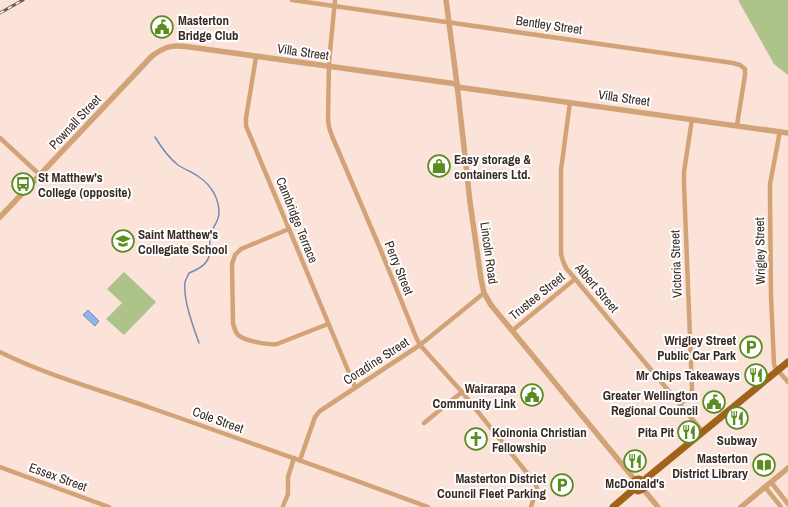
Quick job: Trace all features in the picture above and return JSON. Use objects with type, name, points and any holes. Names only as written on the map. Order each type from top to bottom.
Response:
[{"type":"highway","points":[[643,481],[788,362]]},
{"type":"highway","points":[[634,489],[632,485],[635,480],[639,479],[643,481]]},
{"type":"highway","points":[[634,489],[638,491],[643,489],[643,481]]},
{"type":"highway","points":[[613,507],[634,489]]},
{"type":"street","name":"Bentley Street","points":[[292,0],[733,63],[740,65],[745,69],[737,125]]},
{"type":"street","name":"Perry Street","points":[[335,0],[329,67],[328,120],[332,136],[420,345],[462,392],[536,483],[537,488],[531,507]]},
{"type":"street","name":"Lincoln Road","points":[[446,0],[470,202],[484,293],[491,305],[635,480]]},
{"type":"street","name":"Villa Street","points":[[169,46],[190,47],[788,133]]},
{"type":"street","name":"Pownall Street","points":[[0,217],[152,56],[169,46]]},
{"type":"street","name":"Cambridge Terrace","points":[[256,57],[246,126],[354,387]]},
{"type":"street","name":"Albert Street","points":[[570,102],[561,170],[561,254],[563,261],[566,268],[575,279],[703,432]]},
{"type":"street","name":"Victoria Street","points":[[680,404],[690,395],[692,389],[684,172],[692,119]]},
{"type":"street","name":"Wrigley Street","points":[[778,370],[774,364],[771,288],[770,184],[780,132]]},
{"type":"street","points":[[0,138],[40,175]]},
{"type":"street","points":[[289,229],[241,249],[235,255],[232,264],[233,323],[235,331],[240,336],[268,344],[276,344],[328,324]]},
{"type":"street","name":"Trustee Street","points":[[513,330],[575,279]]},
{"type":"street","name":"Coradine Street","points":[[300,460],[315,418],[320,410],[420,345],[484,293]]},
{"type":"street","name":"Cole Street","points":[[0,352],[43,371],[128,399],[428,507]]},
{"type":"street","points":[[778,370],[788,382]]},
{"type":"street","points":[[424,423],[462,392]]},
{"type":"street","points":[[284,506],[288,494],[288,477],[294,458]]},
{"type":"street","name":"Essex Street","points":[[0,467],[110,507]]},
{"type":"street","points":[[740,507],[788,468]]},
{"type":"street","points":[[771,482],[788,504]]},
{"type":"street","points":[[765,487],[781,507]]},
{"type":"street","points":[[643,489],[658,507]]},
{"type":"green space","points":[[738,0],[788,0],[788,75],[774,64]]},
{"type":"green space","points":[[124,272],[156,302],[124,335],[106,319],[122,303],[107,289]]},
{"type":"water","points":[[88,310],[99,321],[95,326],[83,315]]},
{"type":"waterway","points":[[155,137],[174,162],[197,175],[211,188],[218,202],[219,217],[210,235],[210,252],[208,259],[201,267],[189,273],[185,282],[187,305],[199,343]]},
{"type":"railway","points":[[0,13],[23,0]]},
{"type":"place","name":"Masterton Bridge Club","points":[[162,27]]},
{"type":"place","name":"Easy storage & containers Ltd.","points":[[439,166]]},
{"type":"place","name":"St Matthew's College (opposite)","points":[[23,184]]},
{"type":"place","name":"Saint Matthew's Collegiate School","points":[[123,241]]},
{"type":"place","name":"Wrigley Street Public Car Park","points":[[751,347]]},
{"type":"place","name":"Mr Chips Takeaways","points":[[756,375]]},
{"type":"place","name":"Wairarapa Community Link","points":[[532,395]]},
{"type":"place","name":"Greater Wellington Regional Council","points":[[714,402]]},
{"type":"place","name":"Subway","points":[[737,418]]},
{"type":"place","name":"Pita Pit","points":[[689,432]]},
{"type":"place","name":"Koinonia Christian Fellowship","points":[[476,439]]},
{"type":"place","name":"McDonald's","points":[[635,461]]},
{"type":"place","name":"Masterton District Library","points":[[764,465]]},
{"type":"place","name":"Masterton District Council Fleet Parking","points":[[562,485]]}]
